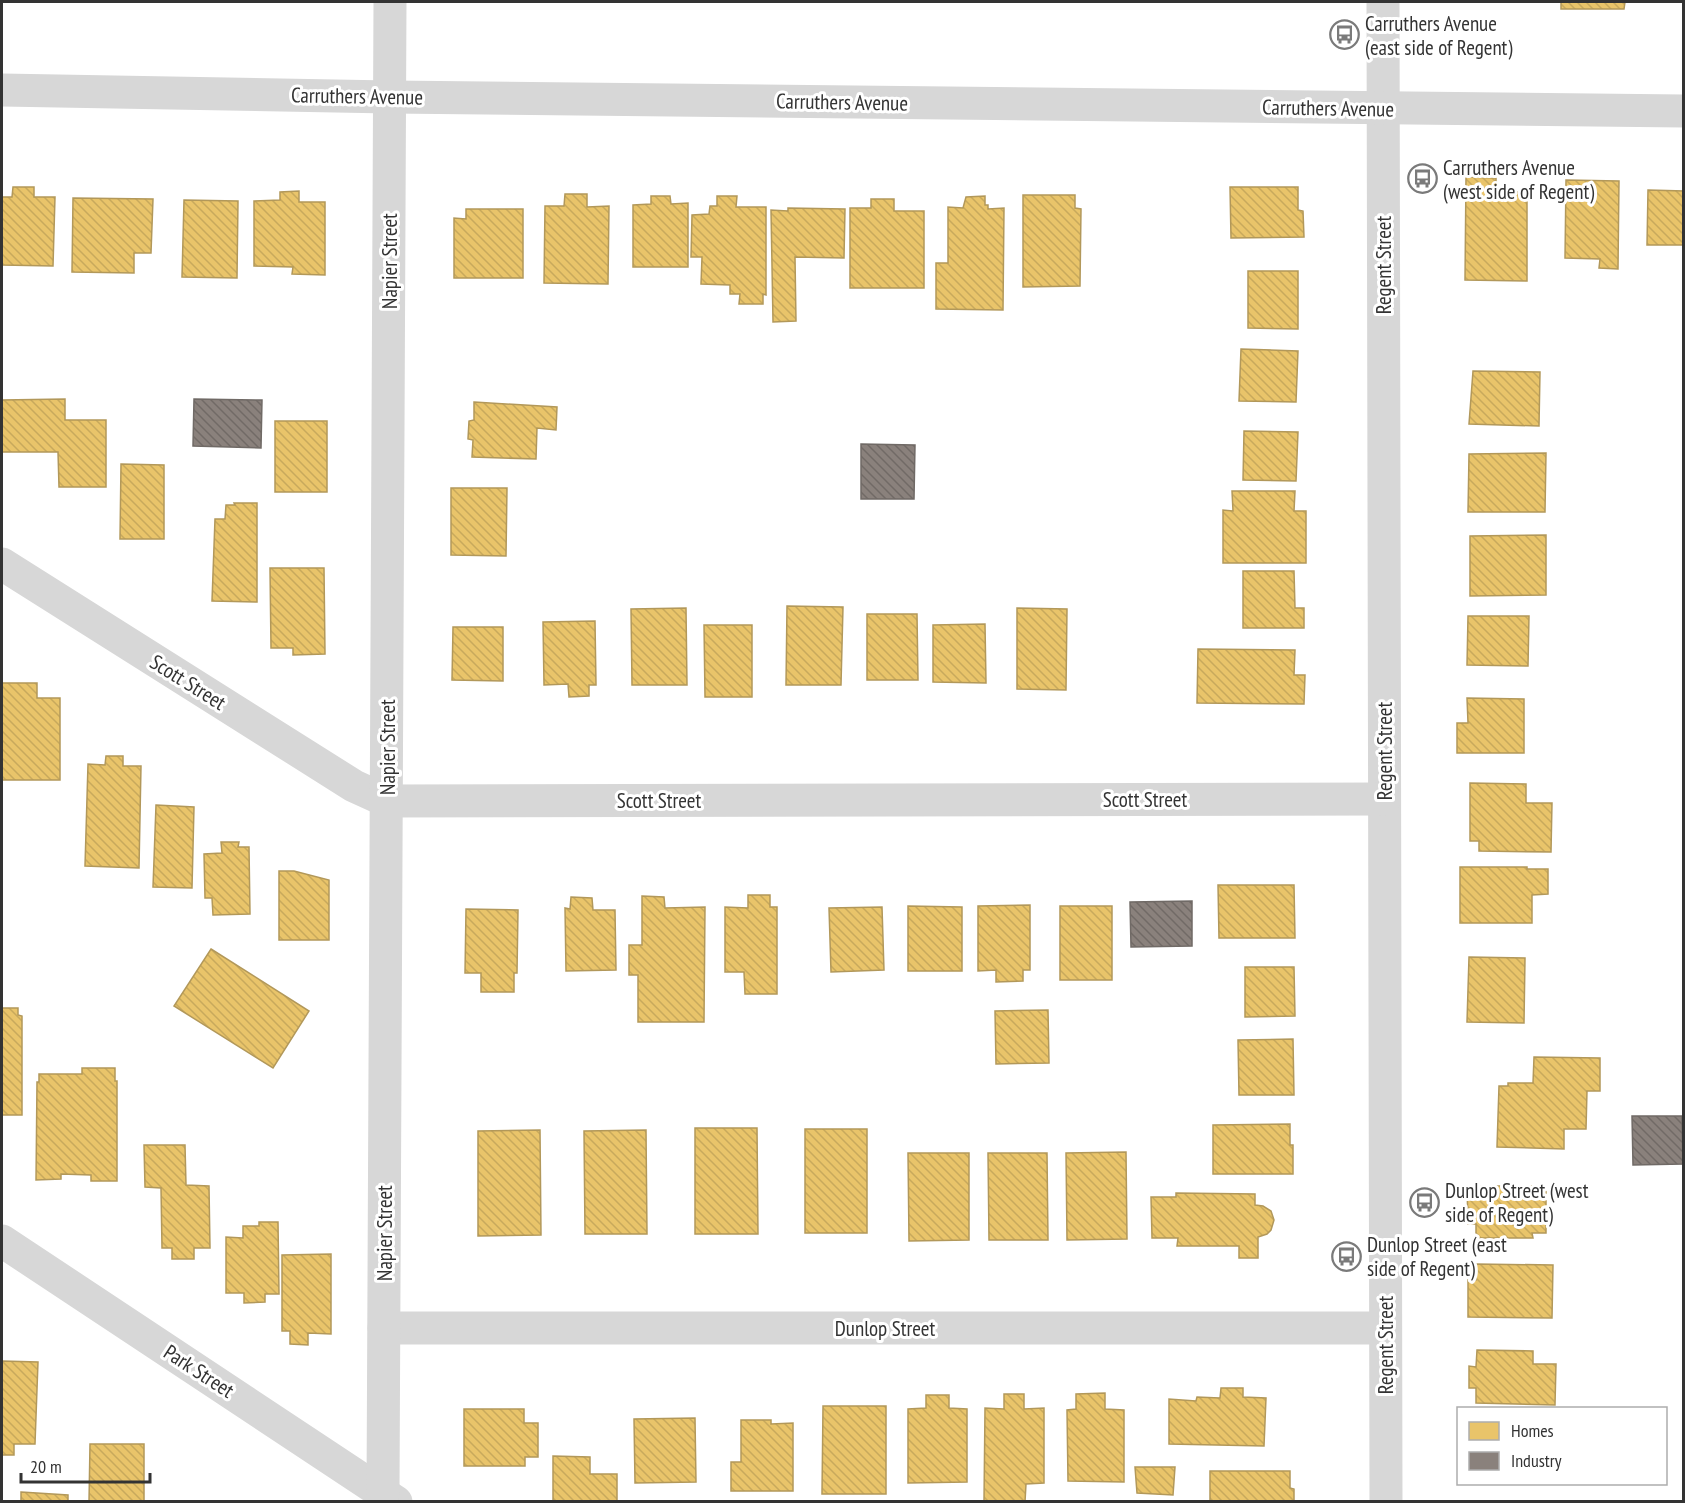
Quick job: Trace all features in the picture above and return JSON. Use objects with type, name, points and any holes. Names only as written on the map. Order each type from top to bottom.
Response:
[{"type":"street","name":"Napier Street","points":[[389,1497],[384,1328],[390,2]]},
{"type":"street","name":"Regent Street","points":[[1383,2],[1386,1502]]},
{"type":"street","name":"Carruthers Avenue","points":[[2,90],[390,97],[1683,111]]},
{"type":"street","name":"Scott Street","points":[[2,564],[354,786],[387,801],[1384,799]]},
{"type":"street","name":"Park Street","points":[[2,1241],[389,1497]]},
{"type":"street","name":"Dunlop Street","points":[[384,1328],[1385,1328]]},
{"type":"building: Homes","points":[[1561,2],[1625,2],[1624,9],[1561,9]]},
{"type":"building: Homes","points":[[1466,177],[1496,178],[1496,192],[1527,192],[1527,281],[1465,280]]},
{"type":"building: Homes","points":[[1566,180],[1619,181],[1618,269],[1599,268],[1600,259],[1565,258]]},
{"type":"building: Homes","points":[[13,187],[34,187],[34,197],[55,197],[53,266],[2,265],[2,197],[12,197]]},
{"type":"building: Homes","points":[[1230,187],[1298,187],[1298,210],[1303,211],[1304,237],[1231,238]]},
{"type":"building: Homes","points":[[1648,190],[1684,191],[1684,245],[1647,245]]},
{"type":"building: Homes","points":[[299,191],[299,202],[325,202],[325,275],[292,274],[293,267],[254,266],[254,201],[280,200],[280,192]]},
{"type":"building: Homes","points":[[565,194],[587,194],[587,207],[609,206],[608,284],[544,283],[545,206],[564,206]]},
{"type":"building: Homes","points":[[1023,195],[1075,195],[1075,208],[1081,209],[1080,286],[1023,287]]},
{"type":"building: Homes","points":[[651,196],[670,196],[671,204],[688,203],[688,267],[633,267],[633,205],[651,204]]},
{"type":"building: Homes","points":[[717,196],[737,196],[736,207],[766,207],[766,295],[763,294],[763,304],[739,304],[740,294],[730,294],[730,285],[701,284],[702,257],[691,257],[692,215],[709,214],[710,206],[717,206]]},
{"type":"building: Homes","points":[[985,196],[985,205],[988,205],[988,209],[1004,208],[1003,310],[936,309],[936,263],[948,263],[948,207],[963,208],[966,197]]},
{"type":"building: Homes","points":[[73,198],[153,199],[151,253],[134,253],[134,273],[72,272]]},
{"type":"building: Homes","points":[[871,199],[894,199],[894,211],[924,211],[924,288],[850,288],[850,208],[871,208]]},
{"type":"building: Homes","points":[[184,200],[238,201],[237,278],[182,277]]},
{"type":"building: Homes","points":[[788,208],[845,209],[844,258],[795,257],[796,321],[773,322],[771,210],[788,211]]},
{"type":"building: Homes","points":[[466,209],[523,209],[523,278],[454,278],[454,218],[466,219]]},
{"type":"building: Homes","points":[[1248,271],[1298,271],[1298,329],[1248,328]]},
{"type":"building: Homes","points":[[1241,349],[1298,351],[1296,402],[1239,401]]},
{"type":"building: Homes","points":[[1473,371],[1540,372],[1539,426],[1469,424]]},
{"type":"building: Homes","points":[[65,399],[65,420],[106,420],[106,487],[59,487],[58,452],[2,452],[2,400]]},
{"type":"building: Homes","points":[[474,402],[557,407],[556,430],[537,428],[536,459],[472,457],[473,440],[468,439],[469,421],[474,420]]},
{"type":"building: Homes","points":[[275,421],[327,421],[327,492],[275,492]]},
{"type":"building: Homes","points":[[1244,431],[1298,432],[1296,481],[1243,480]]},
{"type":"building: Homes","points":[[1546,453],[1545,512],[1468,512],[1469,454]]},
{"type":"building: Homes","points":[[121,464],[164,465],[164,539],[120,539]]},
{"type":"building: Homes","points":[[451,488],[507,488],[506,556],[451,555]]},
{"type":"building: Homes","points":[[1232,491],[1295,491],[1294,511],[1306,511],[1306,563],[1223,563],[1223,510],[1233,511]]},
{"type":"building: Homes","points":[[234,503],[257,503],[257,602],[212,601],[215,519],[225,519],[226,505],[235,505]]},
{"type":"building: Homes","points":[[1546,535],[1546,595],[1470,596],[1470,536]]},
{"type":"building: Homes","points":[[270,568],[324,568],[325,654],[293,655],[293,648],[271,648]]},
{"type":"building: Homes","points":[[1243,571],[1294,571],[1295,608],[1304,608],[1304,628],[1243,628]]},
{"type":"building: Homes","points":[[787,606],[843,607],[841,685],[786,685]]},
{"type":"building: Homes","points":[[686,608],[687,685],[632,685],[631,609]]},
{"type":"building: Homes","points":[[1017,608],[1067,609],[1066,690],[1017,689]]},
{"type":"building: Homes","points":[[867,614],[917,614],[918,680],[867,680]]},
{"type":"building: Homes","points":[[1468,616],[1529,616],[1528,666],[1467,665]]},
{"type":"building: Homes","points":[[595,621],[596,685],[589,685],[589,696],[569,697],[568,684],[544,685],[543,622]]},
{"type":"building: Homes","points":[[985,624],[986,683],[933,682],[933,625]]},
{"type":"building: Homes","points":[[704,625],[752,625],[752,697],[705,697]]},
{"type":"building: Homes","points":[[453,627],[503,627],[503,681],[452,680]]},
{"type":"building: Homes","points":[[1198,649],[1295,650],[1294,675],[1305,675],[1304,704],[1197,703]]},
{"type":"building: Homes","points":[[2,683],[37,683],[37,698],[60,698],[60,780],[2,780]]},
{"type":"building: Homes","points":[[1467,698],[1524,699],[1524,753],[1457,753],[1457,723],[1468,723]]},
{"type":"building: Homes","points":[[106,756],[123,756],[123,766],[141,766],[139,868],[85,866],[88,764],[105,765]]},
{"type":"building: Homes","points":[[1470,783],[1526,784],[1526,803],[1552,803],[1551,852],[1479,851],[1479,841],[1470,841]]},
{"type":"building: Homes","points":[[156,805],[194,807],[192,888],[153,887]]},
{"type":"building: Homes","points":[[221,842],[239,842],[238,847],[249,847],[250,914],[213,915],[212,898],[205,898],[204,854],[222,853]]},
{"type":"building: Homes","points":[[1460,867],[1548,869],[1548,894],[1532,895],[1532,923],[1460,923]]},
{"type":"building: Homes","points":[[279,871],[294,871],[329,880],[329,940],[279,940]]},
{"type":"building: Homes","points":[[1218,885],[1294,885],[1295,938],[1219,938]]},
{"type":"building: Homes","points":[[748,895],[770,895],[770,907],[777,907],[777,994],[745,994],[744,972],[725,972],[725,907],[748,908]]},
{"type":"building: Homes","points":[[642,896],[664,897],[665,908],[705,907],[704,1022],[638,1022],[638,975],[629,975],[629,945],[642,945]]},
{"type":"building: Homes","points":[[571,897],[592,898],[593,910],[615,910],[616,970],[566,971],[565,908],[570,909]]},
{"type":"building: Homes","points":[[1030,905],[1030,970],[1023,970],[1023,981],[996,982],[996,970],[978,971],[978,906]]},
{"type":"building: Homes","points":[[908,906],[962,907],[962,971],[908,971]]},
{"type":"building: Homes","points":[[1060,906],[1112,906],[1112,980],[1060,980]]},
{"type":"building: Homes","points":[[882,907],[884,970],[831,972],[829,908]]},
{"type":"building: Homes","points":[[466,909],[518,910],[517,973],[514,973],[514,992],[481,992],[481,973],[465,973]]},
{"type":"building: Homes","points":[[211,949],[309,1011],[273,1068],[174,1006]]},
{"type":"building: Homes","points":[[1469,957],[1525,958],[1524,1023],[1467,1022]]},
{"type":"building: Homes","points":[[1245,967],[1294,967],[1295,1016],[1245,1017]]},
{"type":"building: Homes","points":[[2,1008],[18,1008],[18,1015],[22,1016],[22,1115],[2,1115]]},
{"type":"building: Homes","points":[[1048,1010],[1049,1063],[996,1064],[995,1011]]},
{"type":"building: Homes","points":[[1293,1039],[1294,1095],[1239,1095],[1238,1040]]},
{"type":"building: Homes","points":[[1534,1057],[1600,1058],[1600,1091],[1587,1091],[1586,1129],[1564,1129],[1564,1149],[1497,1147],[1499,1086],[1508,1086],[1508,1083],[1533,1083]]},
{"type":"building: Homes","points":[[82,1068],[115,1068],[117,1181],[91,1181],[91,1175],[61,1174],[61,1179],[36,1180],[39,1074],[82,1074]]},
{"type":"building: Homes","points":[[1290,1124],[1293,1174],[1213,1174],[1213,1125]]},
{"type":"building: Homes","points":[[695,1128],[757,1128],[758,1234],[695,1234]]},
{"type":"building: Homes","points":[[805,1129],[867,1129],[867,1233],[805,1233]]},
{"type":"building: Homes","points":[[540,1130],[541,1235],[478,1236],[478,1131]]},
{"type":"building: Homes","points":[[646,1130],[647,1234],[585,1234],[584,1131]]},
{"type":"building: Homes","points":[[144,1145],[185,1145],[186,1185],[209,1186],[210,1248],[194,1248],[194,1259],[172,1259],[172,1248],[162,1248],[161,1188],[145,1187]]},
{"type":"building: Homes","points":[[1126,1152],[1127,1239],[1067,1240],[1066,1153]]},
{"type":"building: Homes","points":[[908,1153],[969,1153],[969,1240],[909,1241]]},
{"type":"building: Homes","points":[[988,1153],[1047,1153],[1048,1240],[989,1240]]},
{"type":"building: Homes","points":[[1467,1186],[1546,1186],[1546,1233],[1532,1233],[1533,1238],[1476,1238],[1476,1224],[1468,1224]]},
{"type":"building: Homes","points":[[1176,1193],[1255,1194],[1255,1205],[1263,1206],[1271,1211],[1274,1220],[1271,1230],[1258,1237],[1258,1258],[1239,1258],[1239,1246],[1177,1246],[1178,1238],[1152,1238],[1151,1197],[1176,1197]]},
{"type":"building: Homes","points":[[259,1222],[278,1222],[279,1294],[265,1294],[265,1302],[244,1303],[244,1293],[226,1293],[226,1237],[243,1238],[243,1226],[259,1226]]},
{"type":"building: Homes","points":[[331,1254],[331,1334],[308,1333],[308,1345],[290,1344],[290,1331],[282,1331],[282,1255]]},
{"type":"building: Homes","points":[[1476,1264],[1553,1265],[1552,1318],[1468,1317],[1468,1280],[1476,1280]]},
{"type":"building: Homes","points":[[1477,1350],[1533,1351],[1533,1364],[1556,1364],[1555,1405],[1476,1403],[1476,1388],[1469,1388],[1469,1366],[1476,1367]]},
{"type":"building: Homes","points":[[2,1361],[38,1362],[35,1444],[14,1444],[14,1455],[2,1455]]},
{"type":"building: Homes","points":[[1221,1388],[1243,1388],[1243,1397],[1266,1398],[1264,1446],[1169,1444],[1169,1399],[1196,1401],[1197,1397],[1220,1398]]},
{"type":"building: Homes","points":[[1105,1393],[1105,1409],[1124,1410],[1124,1482],[1068,1481],[1067,1410],[1076,1409],[1076,1394]]},
{"type":"building: Homes","points":[[1004,1394],[1024,1394],[1024,1409],[1044,1408],[1044,1483],[1026,1484],[1025,1502],[984,1502],[985,1408],[1004,1409]]},
{"type":"building: Homes","points":[[926,1395],[949,1395],[949,1408],[967,1409],[967,1482],[908,1483],[908,1409],[926,1408]]},
{"type":"building: Homes","points":[[823,1406],[886,1406],[886,1494],[822,1494]]},
{"type":"building: Homes","points":[[464,1409],[524,1409],[524,1423],[538,1423],[538,1457],[525,1457],[525,1466],[464,1466]]},
{"type":"building: Homes","points":[[695,1418],[696,1482],[635,1483],[634,1419]]},
{"type":"building: Homes","points":[[741,1420],[771,1420],[771,1424],[793,1423],[793,1491],[731,1491],[731,1462],[741,1462]]},
{"type":"building: Homes","points":[[90,1444],[144,1444],[144,1502],[89,1502]]},
{"type":"building: Homes","points":[[553,1456],[590,1457],[590,1474],[617,1474],[617,1502],[553,1502]]},
{"type":"building: Homes","points":[[1135,1467],[1175,1467],[1173,1495],[1137,1493]]},
{"type":"building: Homes","points":[[1210,1471],[1290,1471],[1290,1488],[1294,1489],[1294,1502],[1210,1502]]},
{"type":"building: Homes","points":[[21,1492],[68,1495],[68,1502],[21,1502]]},
{"type":"building: Industry","points":[[194,399],[262,400],[261,448],[193,446]]},
{"type":"building: Industry","points":[[861,444],[915,445],[914,499],[861,499]]},
{"type":"building: Industry","points":[[1192,901],[1192,946],[1131,947],[1130,902]]},
{"type":"building: Industry","points":[[1632,1116],[1682,1116],[1683,1164],[1633,1165]]},
{"type":"place","name":"Carruthers Avenue (east side of Regent)","points":[[1344,35]]},
{"type":"place","name":"Carruthers Avenue (west side of Regent)","points":[[1422,179]]},
{"type":"place","name":"Dunlop Street (west side of Regent)","points":[[1424,1202]]},
{"type":"place","name":"Dunlop Street (east side of Regent)","points":[[1346,1256]]}]
